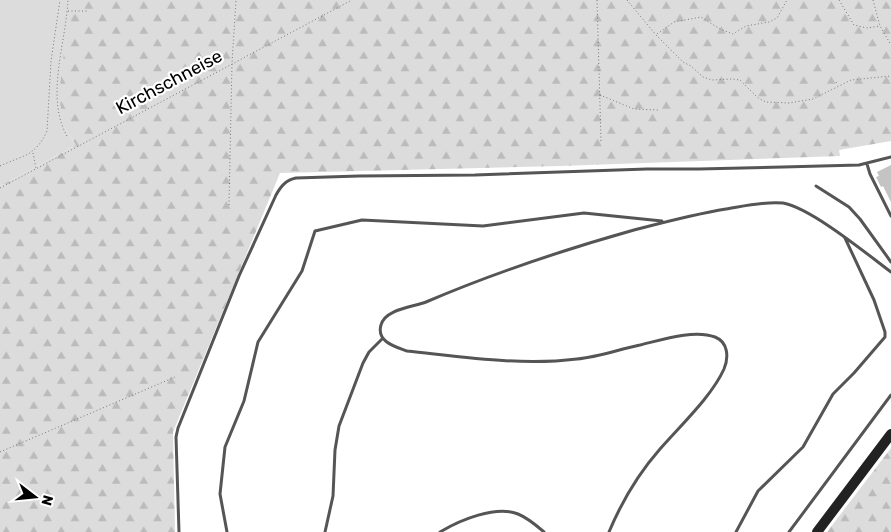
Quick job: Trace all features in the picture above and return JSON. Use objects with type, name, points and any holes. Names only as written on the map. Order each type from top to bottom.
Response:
[{"type":"main road","points":[[817,532],[891,434]]},
{"type":"lane","points":[[179,532],[176,437],[178,428],[239,276],[276,195],[288,181],[296,178],[359,176],[475,175],[638,169],[742,169],[867,164],[891,157]]},
{"type":"lane","points":[[867,164],[891,216]]},
{"type":"lane","points":[[816,186],[849,207],[891,262]]},
{"type":"lane","points":[[609,532],[626,496],[642,471],[694,411],[719,378],[727,359],[726,349],[721,341],[716,337],[705,335],[686,335],[586,358],[522,362],[407,351],[394,346],[382,338],[380,326],[383,320],[396,311],[415,306],[525,263],[598,240],[689,215],[756,204],[782,203],[805,212],[845,238],[891,272]]},
{"type":"lane","points":[[227,532],[220,494],[225,447],[242,406],[258,342],[302,272],[316,231],[362,220],[483,226],[584,213],[665,222]]},
{"type":"lane","points":[[736,532],[758,491],[803,447],[833,394],[885,337],[874,300],[845,238]]},
{"type":"lane","points":[[325,532],[333,496],[337,434],[362,363],[382,338]]},
{"type":"lane","points":[[788,532],[891,395]]},
{"type":"lane","points":[[440,532],[464,520],[506,511],[524,517],[544,532]]},
{"type":"path","points":[[0,166],[33,152],[47,131],[51,61],[60,0]]},
{"type":"path","points":[[67,136],[58,115],[57,95],[68,0]]},
{"type":"path","points":[[229,205],[232,63],[236,0]]},
{"type":"path","name":"Kirchschneise","points":[[0,188],[352,0]]},
{"type":"path","points":[[597,0],[601,141]]},
{"type":"path","points":[[627,0],[683,62],[703,78],[712,80],[740,80],[758,98],[766,102],[789,103],[813,99],[851,80],[891,76]]},
{"type":"path","points":[[656,34],[674,22],[701,17],[720,29],[733,34],[746,26],[769,22],[777,18],[787,0]]},
{"type":"path","points":[[839,0],[854,25],[867,28],[880,26]]},
{"type":"path","points":[[873,0],[880,26],[891,45]]},
{"type":"path","points":[[67,11],[87,11]]},
{"type":"path","points":[[836,82],[839,86]]},
{"type":"path","points":[[600,95],[634,109],[658,110]]},
{"type":"path","points":[[33,152],[36,170]]},
{"type":"path","points":[[0,452],[174,377]]},
{"type":"green space","points":[[0,0],[70,0],[64,127],[76,145],[0,186]]},
{"type":"green space","points":[[70,0],[891,0],[891,141],[839,150],[840,156],[280,173],[173,432],[175,532],[0,532],[0,186],[76,145],[64,127],[59,95]]},
{"type":"green space","points":[[891,448],[891,532],[827,532]]},
{"type":"building","points":[[891,165],[891,202],[876,177],[879,176],[877,172]]}]
